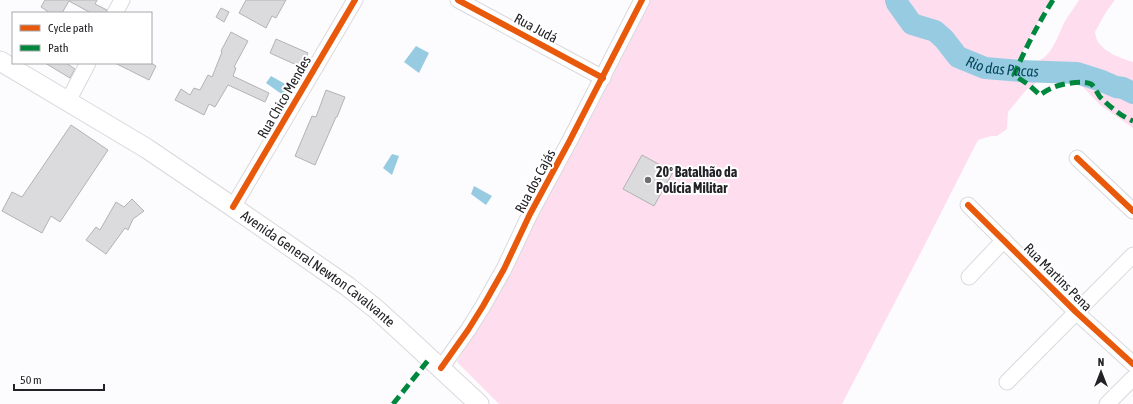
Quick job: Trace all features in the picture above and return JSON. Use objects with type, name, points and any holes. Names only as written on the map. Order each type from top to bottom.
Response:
[{"type":"main road","name":"Avenida General Newton Cavalvante","points":[[0,61],[146,148],[334,278],[364,300],[397,328],[480,404]]},
{"type":"street","points":[[116,12],[122,0]]},
{"type":"street","name":"Rua Chico Mendes","points":[[233,207],[355,0]]},
{"type":"street","name":"Rua Judá","points":[[458,0],[603,78]]},
{"type":"street","name":"Rua dos Cajás","points":[[441,368],[468,330],[501,275],[530,214],[603,78],[642,0]]},
{"type":"street","points":[[68,101],[87,64]]},
{"type":"street","points":[[1077,158],[1133,211]]},
{"type":"street","name":"Rua Martins Pena","points":[[968,205],[1076,312],[1133,364]]},
{"type":"street","points":[[969,278],[1004,240]]},
{"type":"street","points":[[1007,382],[1133,255]]},
{"type":"street","points":[[1107,404],[1133,378]]},
{"type":"shaded area","points":[[650,0],[1050,0],[1020,57],[1029,61],[1037,61],[1044,58],[1054,45],[1065,21],[1079,0],[1115,0],[1106,12],[1095,32],[1096,38],[1101,46],[1118,57],[1133,62],[1133,128],[1100,105],[1083,87],[1070,81],[1052,78],[1041,80],[1027,89],[1008,112],[1007,129],[997,136],[991,136],[978,140],[842,404],[499,404],[457,362],[541,209]]},
{"type":"water","points":[[416,46],[429,53],[419,73],[404,62]]},
{"type":"water","points":[[271,76],[287,85],[283,95],[266,83]]},
{"type":"water","points":[[392,154],[399,156],[392,175],[383,168]]},
{"type":"water","points":[[474,186],[492,196],[486,205],[471,194]]},
{"type":"building","points":[[45,0],[97,0],[95,4],[107,10],[106,12],[89,12],[69,1],[63,12],[48,12],[41,7]]},
{"type":"building","points":[[246,0],[286,0],[276,18],[272,16],[266,28],[239,13]]},
{"type":"building","points":[[221,8],[229,12],[224,22],[216,17]]},
{"type":"building","points":[[231,32],[248,41],[234,67],[236,68],[233,76],[269,93],[265,102],[228,85],[215,107],[209,104],[204,115],[175,100],[181,89],[190,95],[194,88],[200,90],[208,75],[212,77],[222,52],[221,51]]},
{"type":"building","points":[[276,39],[308,53],[301,67],[270,53]]},
{"type":"building","points":[[47,64],[68,64],[75,69],[70,78]]},
{"type":"building","points":[[117,64],[152,64],[156,66],[149,80]]},
{"type":"building","points":[[326,90],[345,97],[315,165],[295,156],[312,116],[316,117]]},
{"type":"building","points":[[71,125],[108,150],[60,222],[51,216],[42,233],[2,211],[12,192],[22,197]]},
{"type":"building","name":"20º Batalhão da Polícia Militar","points":[[642,155],[673,172],[654,206],[623,189]]},
{"type":"building","points":[[132,199],[144,211],[133,219],[128,230],[125,228],[106,254],[86,240],[96,227],[100,230],[116,202],[124,207]]},
{"type":"waterway","name":"Rio das Pacas","points":[[896,0],[912,24],[935,31],[944,39],[958,57],[985,68],[1077,73],[1116,87],[1123,88],[1133,93]]},
{"type":"marked path","points":[[1053,0],[1032,37],[1014,75],[1029,85],[1040,95],[1057,86],[1078,82],[1091,84],[1107,104],[1120,114],[1133,121]]},
{"type":"marked path","points":[[393,404],[430,358]]},
{"type":"cycle path","points":[[233,207],[355,0]]},
{"type":"cycle path","points":[[458,0],[603,78]]},
{"type":"cycle path","points":[[441,368],[468,330],[504,269],[530,214],[642,0]]},
{"type":"cycle path","points":[[1077,158],[1133,211]]},
{"type":"cycle path","points":[[968,205],[1076,312],[1133,364]]},
{"type":"place","name":"20º Batalhão da Polícia Militar","points":[[648,180]]}]
